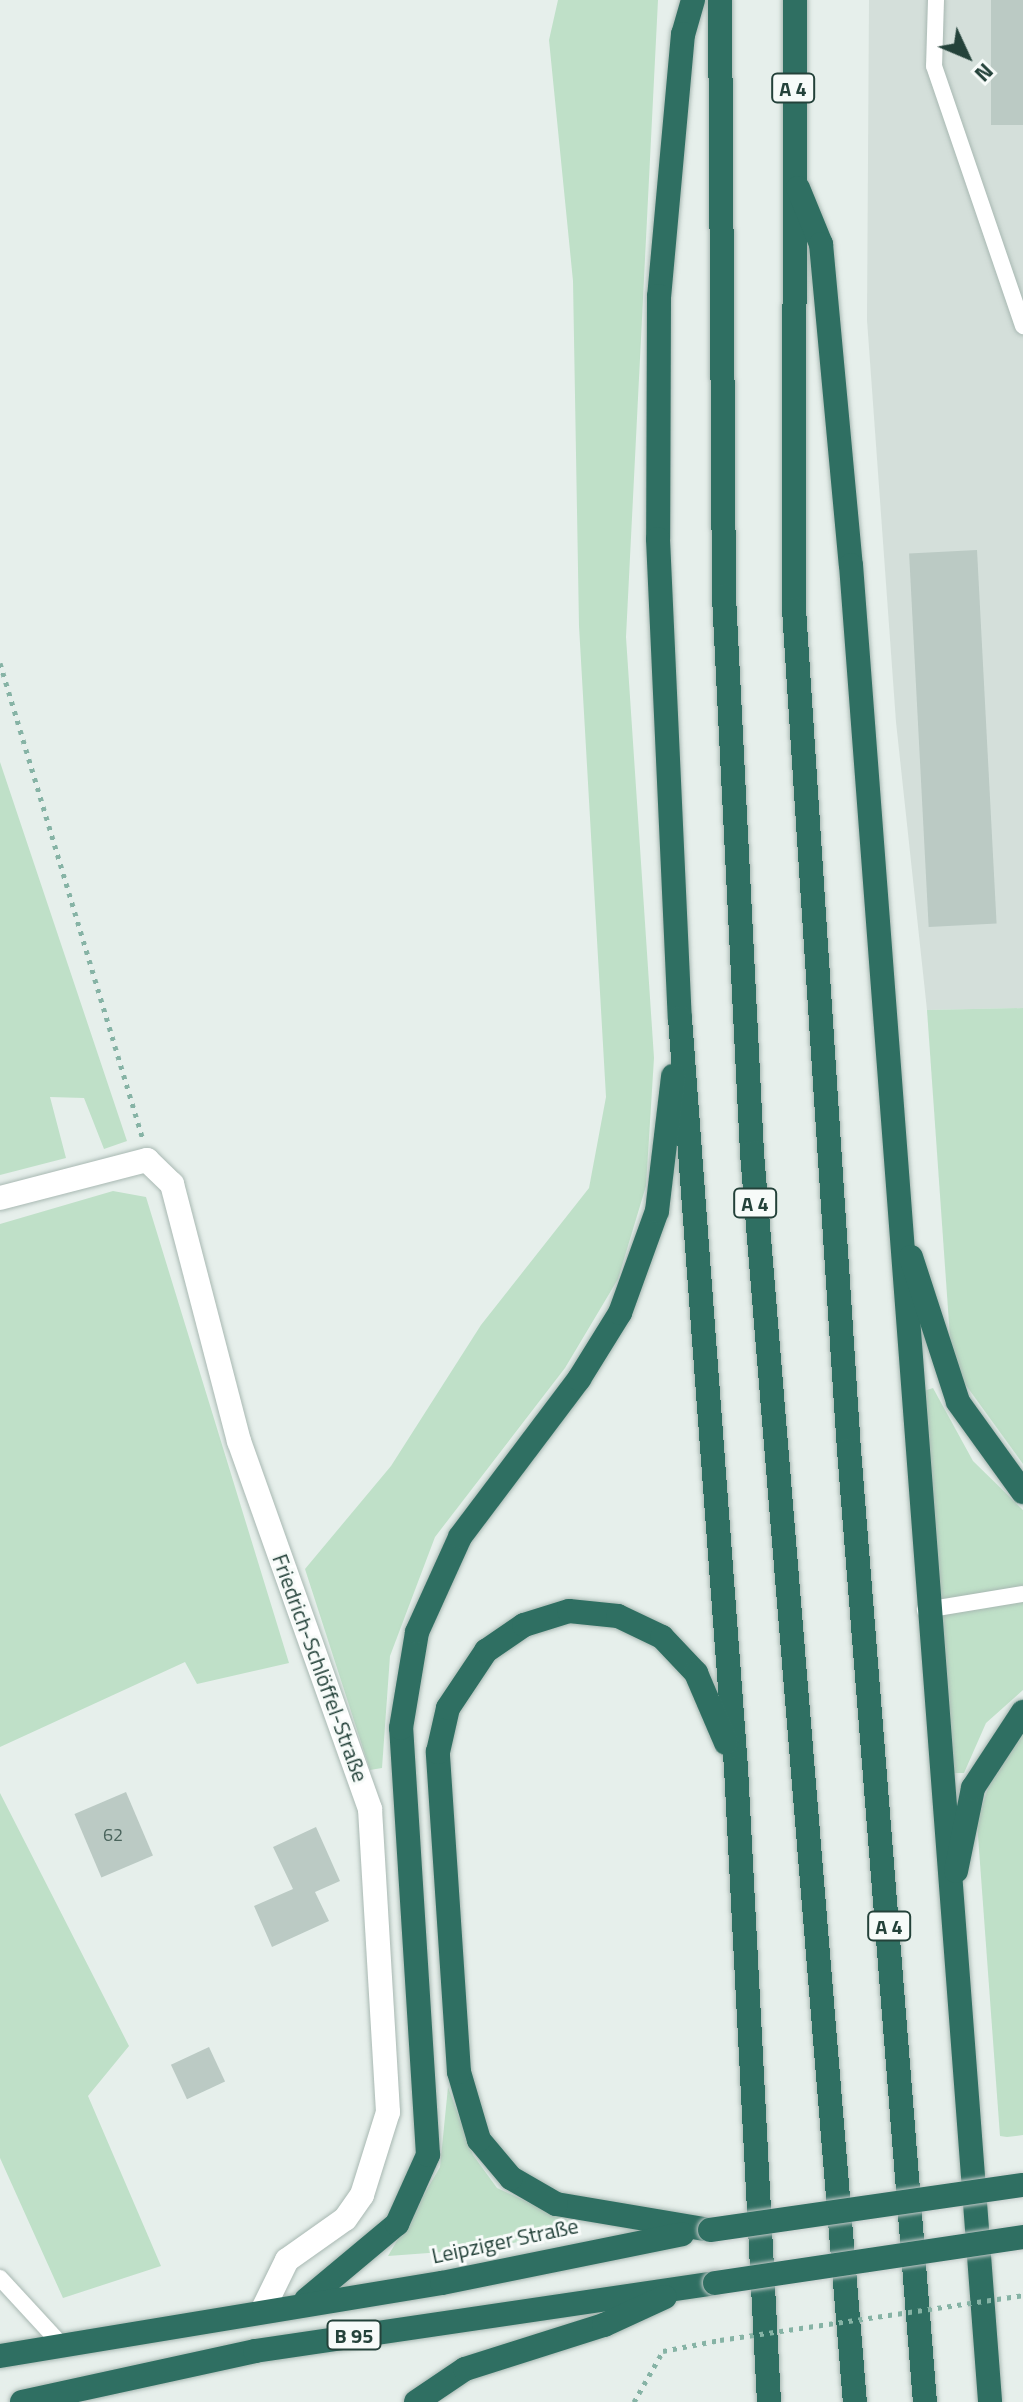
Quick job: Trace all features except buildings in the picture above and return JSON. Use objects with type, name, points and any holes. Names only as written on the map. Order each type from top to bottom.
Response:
[{"type":"highway","points":[[693,0],[683,34],[659,311],[658,539],[680,1018],[736,1768],[769,2402]]},
{"type":"highway","name":"A 4","points":[[720,0],[724,596],[752,1153],[855,2402]]},
{"type":"highway","name":"A 4","points":[[795,0],[792,175],[794,609],[849,1450],[925,2402]]},
{"type":"highway","points":[[792,175],[821,244],[896,1197],[925,1610],[990,2402]]},
{"type":"highway","points":[[306,2300],[397,2224],[428,2155],[401,1728],[417,1632],[460,1537],[579,1379],[635,1277],[663,1180],[680,1018]]},
{"type":"highway","points":[[896,1197],[942,1366],[977,1435],[1023,1492]]},
{"type":"highway","points":[[710,2230],[556,2204],[511,2178],[479,2140],[459,2072],[438,1752],[453,1698],[486,1651],[546,1616],[593,1611],[641,1625],[681,1654],[708,1694],[736,1768]]},
{"type":"highway","points":[[950,1897],[973,1788],[1023,1712]]},
{"type":"highway","name":"Leipziger Straße","points":[[0,2356],[306,2300],[442,2283],[710,2230],[1023,2185]]},
{"type":"highway","name":"B 95","points":[[22,2402],[255,2351],[1023,2237]]},
{"type":"highway","points":[[416,2402],[465,2369],[604,2325],[689,2286]]},
{"type":"street","points":[[0,1198],[147,1160]]},
{"type":"street","name":"Friedrich-Schlöffel-Straße","points":[[147,1160],[172,1184],[239,1441],[370,1809],[388,2112],[362,2195],[345,2219],[287,2260],[264,2307]]},
{"type":"lane","points":[[936,0],[934,66],[1023,326]]},
{"type":"lane","points":[[925,1610],[1023,1594]]},
{"type":"lane","points":[[0,2278],[60,2343]]},
{"type":"path","points":[[0,663],[147,1160]]},
{"type":"path","points":[[634,2402],[663,2351],[1023,2295]]},
{"type":"shaded area","points":[[869,0],[1023,0],[1023,1008],[927,1010],[896,722],[867,320]]},
{"type":"green space","points":[[558,0],[658,0],[626,637],[654,1058],[646,1186],[618,1279],[565,1368],[435,1537],[390,1656],[382,1768],[370,1770],[305,1569],[391,1466],[481,1325],[589,1188],[606,1097],[579,626],[573,281],[549,40]]},
{"type":"green space","points":[[0,762],[127,1141],[104,1149],[84,1098],[50,1097],[66,1158],[0,1175]]},
{"type":"green space","points":[[1023,1008],[1023,1464],[952,1366],[927,1010]]},
{"type":"green space","points":[[113,1191],[146,1197],[289,1663],[197,1684],[185,1662],[0,1747],[0,1224]]},
{"type":"green space","points":[[933,1388],[973,1461],[1023,1510],[1023,1690],[986,1723],[964,1773],[953,1773],[921,1392]]},
{"type":"green space","points":[[1023,1733],[1023,2135],[1007,2137],[1000,2136],[977,1822],[995,1766]]},
{"type":"green space","points":[[0,1793],[129,2046],[88,2096],[161,2266],[63,2298],[0,2158]]},
{"type":"green space","points":[[448,2087],[473,2155],[497,2188],[576,2224],[572,2231],[483,2249],[388,2256],[440,2167]]}]
